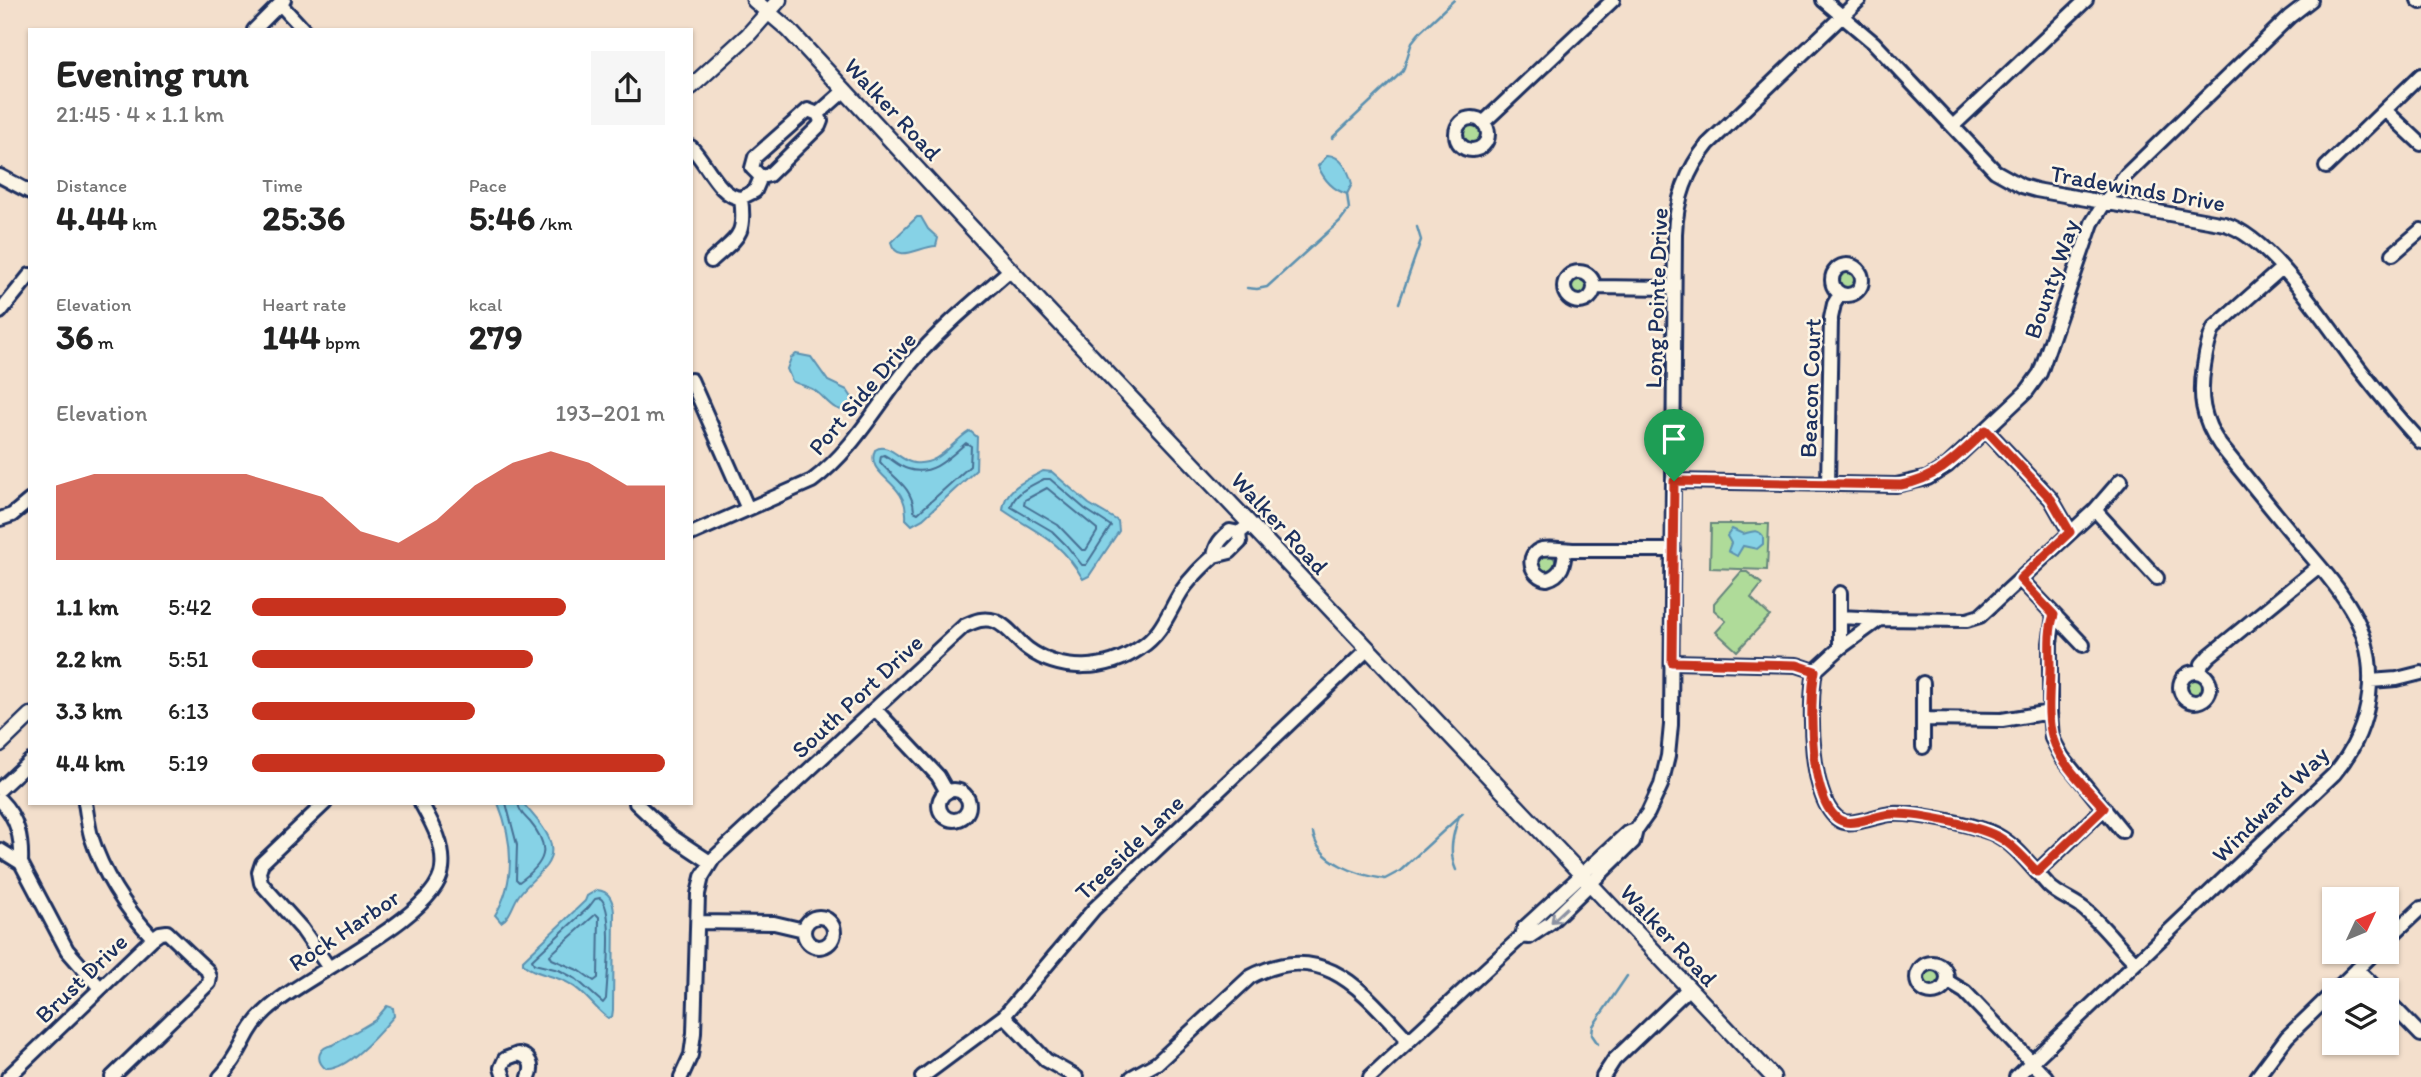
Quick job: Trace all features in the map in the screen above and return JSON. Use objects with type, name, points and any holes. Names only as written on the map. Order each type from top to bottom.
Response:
[{"type":"street","name":"Walker Road","points":[[754,0],[789,30],[845,90],[1244,528],[1368,649],[1773,1077]]},
{"type":"street","points":[[693,85],[748,35],[779,0]]},
{"type":"street","points":[[1483,123],[1614,0]]},
{"type":"street","name":"Tradewinds Drive","points":[[1823,0],[1879,48],[1996,171],[2008,180],[2036,190],[2232,226],[2244,232],[2260,244],[2282,268],[2375,388],[2421,442]]},
{"type":"street","name":"Long Pointe Drive","points":[[1370,1077],[1522,936],[1524,928],[1586,879],[1627,833],[1636,830],[1654,801],[1668,756],[1672,662],[1677,205],[1694,163],[1716,136],[1859,0]]},
{"type":"street","points":[[1953,126],[2086,0]]},
{"type":"street","name":"Bounty Way","points":[[1674,481],[1896,485],[1928,478],[1947,466],[2027,391],[2042,369],[2092,222],[2105,202],[2127,174],[2289,16],[2311,0]]},
{"type":"street","points":[[256,28],[282,2],[302,28]]},
{"type":"street","points":[[2326,167],[2421,75]]},
{"type":"street","points":[[818,114],[845,90]]},
{"type":"street","points":[[2385,110],[2421,144]]},
{"type":"street","points":[[804,111],[818,114],[821,121],[819,126],[769,175],[761,177],[752,168],[755,157],[804,111]]},
{"type":"street","points":[[693,149],[706,163],[724,192],[735,198],[755,191],[761,177]]},
{"type":"street","points":[[0,176],[28,191]]},
{"type":"street","points":[[711,261],[742,230],[744,221],[741,198]]},
{"type":"street","points":[[2393,254],[2421,230]]},
{"type":"street","name":"Windward Way","points":[[2016,1077],[2336,772],[2361,731],[2368,708],[2370,681],[2369,657],[2358,622],[2346,601],[2319,566],[2220,445],[2205,419],[2201,400],[2207,347],[2214,328],[2282,268]]},
{"type":"street","name":"Port Side Drive","points":[[693,533],[811,481],[832,464],[912,363],[939,334],[1010,270]]},
{"type":"street","points":[[0,313],[28,278]]},
{"type":"street","points":[[1594,287],[1674,288]]},
{"type":"street","name":"Beacon Court","points":[[1828,484],[1831,318],[1834,304],[1840,294]]},
{"type":"street","points":[[693,385],[748,509]]},
{"type":"street","points":[[1986,430],[2051,499],[2070,532]]},
{"type":"street","points":[[1840,617],[1972,620],[1980,616],[2095,510],[2121,480]]},
{"type":"street","points":[[0,519],[12,515],[28,502]]},
{"type":"street","points":[[2095,510],[2157,578]]},
{"type":"street","name":"South Port Drive","points":[[681,1077],[693,1044],[698,894],[702,877],[710,862],[960,629],[981,619],[991,620],[1001,624],[1026,648],[1041,657],[1076,666],[1100,665],[1128,655],[1157,635],[1185,586],[1214,556],[1217,545],[1230,531],[1244,528]]},
{"type":"street","points":[[1565,550],[1672,551]]},
{"type":"street","points":[[2200,672],[2209,656],[2319,566]]},
{"type":"street","points":[[2020,579],[2082,645]]},
{"type":"street","points":[[1840,593],[1840,648]]},
{"type":"street","points":[[2054,615],[2051,629],[2052,738],[2059,752],[2122,831]]},
{"type":"street","points":[[1880,619],[1840,648],[1815,671],[1811,696],[1817,778],[1823,797],[1838,818],[1851,822],[1890,814],[1907,814],[1984,831],[2011,845],[2058,894],[2083,909],[2136,963]]},
{"type":"street","name":"Treeside Lane","points":[[922,1077],[1004,1016],[1094,909],[1368,649]]},
{"type":"street","points":[[1672,662],[1797,665],[1815,671]]},
{"type":"street","points":[[2370,681],[2397,679],[2421,673]]},
{"type":"street","points":[[1923,683],[1923,747]]},
{"type":"street","points":[[875,709],[938,776],[947,792]]},
{"type":"street","points":[[1923,719],[2002,720],[2050,712]]},
{"type":"street","points":[[0,744],[28,717]]},
{"type":"street","points":[[0,789],[28,763]]},
{"type":"street","points":[[0,800],[11,813],[21,838],[20,863]]},
{"type":"street","points":[[85,805],[92,839],[119,895],[131,913],[153,938],[163,932],[172,934],[211,977],[209,983],[112,1077]]},
{"type":"street","points":[[323,805],[262,863],[259,872],[261,883],[302,929],[329,968]]},
{"type":"street","name":"Rock Harbor","points":[[220,1077],[234,1060],[259,1018],[281,998],[402,920],[432,893],[443,871],[441,846],[422,805]]},
{"type":"street","points":[[638,805],[671,836],[710,862]]},
{"type":"street","points":[[2037,872],[2104,808]]},
{"type":"street","points":[[0,850],[20,863],[67,950],[100,988]]},
{"type":"street","points":[[2399,929],[2421,908]]},
{"type":"street","points":[[698,922],[774,923],[804,930]]},
{"type":"street","name":"Brust Drive","points":[[8,1077],[153,938]]},
{"type":"street","points":[[1132,1077],[1157,1063],[1244,982],[1264,970],[1293,963],[1330,969],[1349,980],[1408,1040]]},
{"type":"street","points":[[2258,1077],[2287,1037],[2362,964]]},
{"type":"street","points":[[2357,969],[2366,978]]},
{"type":"street","points":[[1947,981],[1965,992],[2046,1077]]},
{"type":"street","points":[[1603,1077],[1614,1060],[1689,988]]},
{"type":"street","points":[[2399,1012],[2421,1035]]},
{"type":"street","points":[[1004,1016],[1046,1060],[1076,1077]]},
{"type":"street","points":[[504,1077],[501,1068],[505,1059],[518,1054],[530,1062],[529,1077]]},
{"type":"green space","points":[[1471,124],[1478,127],[1481,134],[1478,141],[1471,144],[1464,141],[1461,134],[1464,127]]},
{"type":"green space","points":[[1847,270],[1854,273],[1857,280],[1854,287],[1847,290],[1840,287],[1837,280],[1840,273]]},
{"type":"green space","points":[[1579,278],[1585,281],[1588,287],[1585,293],[1579,296],[1573,293],[1570,287],[1573,281]]},
{"type":"green space","points":[[1711,524],[1769,524],[1767,570],[1710,568]]},
{"type":"green space","points":[[1547,555],[1553,558],[1556,564],[1553,570],[1547,573],[1541,570],[1538,564],[1541,558]]},
{"type":"green space","points":[[1741,572],[1747,572],[1762,584],[1751,598],[1770,616],[1737,651],[1716,632],[1726,621],[1714,610],[1714,603]]},
{"type":"green space","points":[[2194,678],[2200,681],[2203,687],[2200,693],[2194,696],[2188,693],[2185,687],[2188,681]]},
{"type":"green space","points":[[1932,968],[1939,971],[1942,978],[1939,985],[1932,988],[1925,985],[1922,978],[1925,971]]},
{"type":"water","points":[[1328,155],[1337,158],[1347,169],[1352,184],[1347,194],[1333,187],[1320,171],[1318,166]]},
{"type":"water","points":[[917,217],[921,217],[928,229],[938,238],[936,246],[910,253],[898,252],[891,242]]},
{"type":"water","points":[[796,354],[811,357],[828,381],[847,390],[853,399],[849,409],[838,409],[814,390],[792,381],[787,369],[791,358]]},
{"type":"water","points":[[970,431],[977,437],[976,470],[923,519],[912,525],[906,519],[901,496],[876,467],[873,459],[875,450],[885,448],[909,462],[923,463],[938,457]]},
{"type":"water","points":[[1043,471],[1052,472],[1089,504],[1118,521],[1119,531],[1089,576],[1083,579],[1057,546],[1003,510],[1004,502],[1012,491]]},
{"type":"water","points":[[1732,529],[1743,534],[1758,532],[1763,536],[1763,544],[1757,549],[1743,546],[1737,556],[1728,551],[1731,543],[1727,536]]},
{"type":"water","points":[[499,805],[525,805],[546,832],[551,848],[546,866],[522,891],[507,917],[501,922],[495,915],[506,888],[510,860]]},
{"type":"water","points":[[597,890],[610,897],[614,912],[613,1010],[612,1017],[608,1018],[575,987],[523,964],[523,960],[585,901],[587,896]]},
{"type":"water","points":[[387,1006],[393,1008],[394,1016],[363,1049],[335,1068],[326,1069],[322,1065],[319,1058],[324,1048],[375,1020]]},
{"type":"waterway","points":[[1332,138],[1403,71],[1412,42],[1454,0]]},
{"type":"waterway","points":[[1247,288],[1267,287],[1340,221],[1349,209],[1347,194]]},
{"type":"waterway","points":[[1399,303],[1421,240],[1417,227]]},
{"type":"waterway","points":[[1313,833],[1316,843],[1331,860],[1352,871],[1385,879],[1400,871],[1463,813]]},
{"type":"waterway","points":[[1456,870],[1452,850],[1459,816]]},
{"type":"waterway","points":[[1598,1044],[1592,1035],[1593,1026],[1627,976]]},
{"type":"route","points":[[1986,430],[2051,499],[2070,532],[2020,579],[2054,615],[2051,621],[2050,652],[2052,738],[2062,757],[2104,808],[2037,872],[2011,845],[1990,832],[1907,814],[1890,814],[1851,822],[1841,820],[1823,797],[1817,778],[1811,696],[1815,671],[1797,665],[1672,662],[1674,481],[1901,485],[1928,478],[1941,471],[1986,430]]}]
